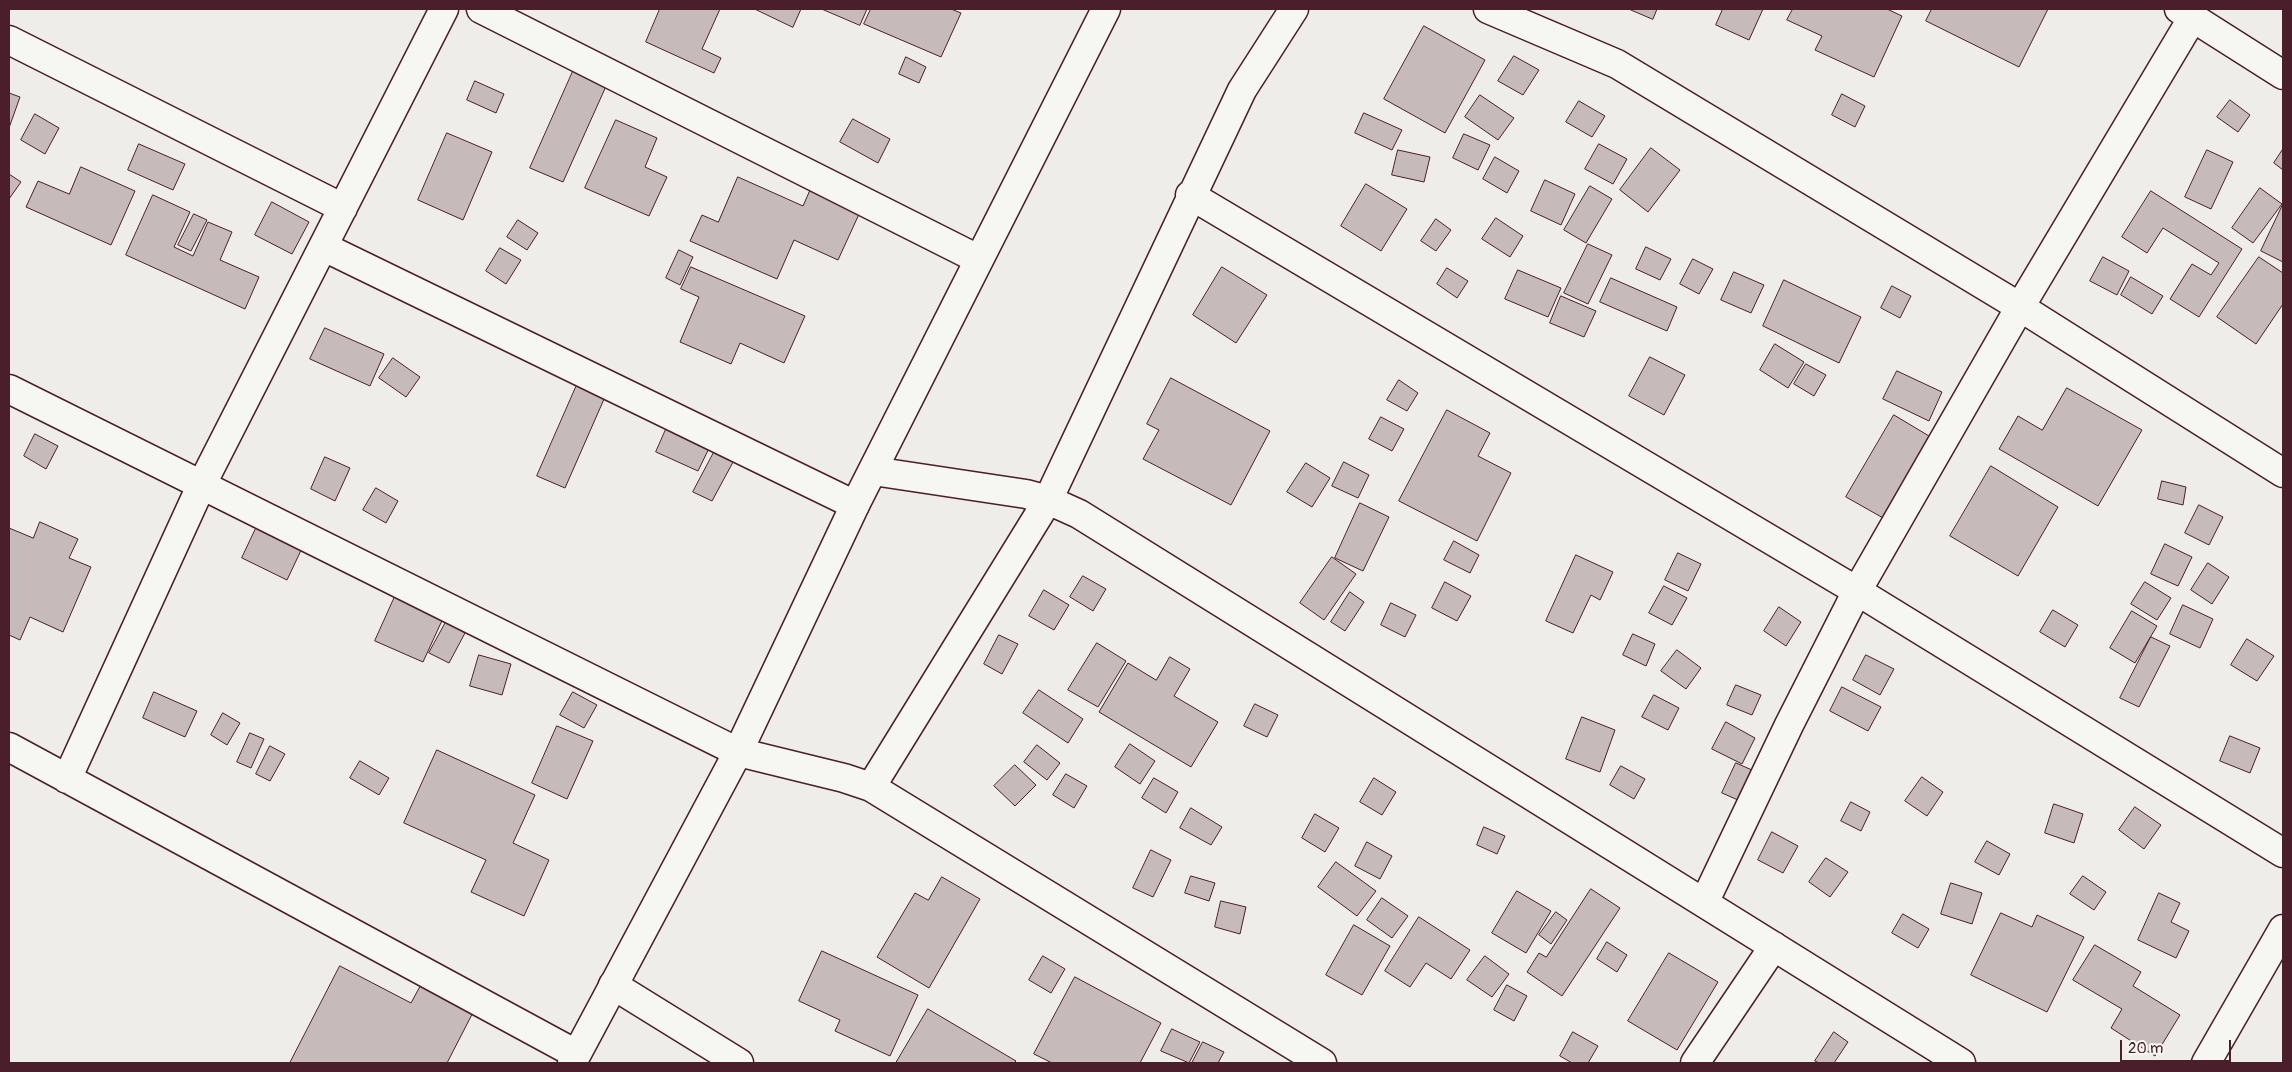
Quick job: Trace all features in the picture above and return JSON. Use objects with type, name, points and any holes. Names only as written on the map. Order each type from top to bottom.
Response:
[{"type":"street","points":[[67,779],[201,486],[444,9]]},
{"type":"street","points":[[481,9],[978,259]]},
{"type":"street","points":[[9,747],[574,1059],[738,752],[855,506],[978,259],[1106,9]]},
{"type":"street","points":[[871,788],[1048,500],[1190,195],[1242,90],[1294,9]]},
{"type":"street","points":[[1488,9],[1617,64],[2020,307],[2283,473]]},
{"type":"street","points":[[1704,903],[1789,725],[1857,591],[2186,13],[2283,75]]},
{"type":"street","points":[[9,40],[343,208]]},
{"type":"street","points":[[1190,195],[1857,591],[2283,853]]},
{"type":"street","points":[[324,247],[855,506]]},
{"type":"street","points":[[9,389],[738,752],[844,778],[871,788],[1322,1063]]},
{"type":"street","points":[[873,472],[1026,494],[1048,500],[1079,514],[1961,1063]]},
{"type":"street","points":[[2206,1063],[2283,929]]},
{"type":"street","points":[[1695,1063],[1774,946]]},
{"type":"street","points":[[613,985],[739,1063]]},
{"type":"building","points":[[660,9],[720,9],[702,49],[721,58],[714,73],[646,42]]},
{"type":"building","points":[[755,9],[801,9],[793,27]]},
{"type":"building","points":[[822,9],[867,9],[860,25]]},
{"type":"building","points":[[871,9],[951,9],[961,13],[941,57],[864,24]]},
{"type":"building","points":[[1629,9],[1657,9],[1653,19]]},
{"type":"building","points":[[1723,9],[1763,9],[1749,40],[1716,25]]},
{"type":"building","points":[[1793,9],[1887,9],[1902,16],[1874,77],[1815,50],[1822,36],[1787,20]]},
{"type":"building","points":[[1932,9],[2048,9],[2019,67],[1926,21]]},
{"type":"building","points":[[1424,26],[1485,60],[1445,133],[1384,99]]},
{"type":"building","points":[[1514,56],[1539,70],[1523,95],[1498,81]]},
{"type":"building","points":[[906,57],[926,67],[919,83],[899,74]]},
{"type":"building","points":[[574,69],[607,84],[563,182],[530,168]]},
{"type":"building","points":[[475,81],[504,94],[496,113],[467,100]]},
{"type":"building","points":[[9,93],[20,97],[9,128]]},
{"type":"building","points":[[1842,94],[1865,106],[1855,127],[1832,115]]},
{"type":"building","points":[[1480,95],[1514,118],[1498,140],[1465,117]]},
{"type":"building","points":[[2230,100],[2250,115],[2238,132],[2217,117]]},
{"type":"building","points":[[1579,101],[1605,116],[1592,137],[1566,122]]},
{"type":"building","points":[[1364,113],[1402,130],[1392,150],[1355,133]]},
{"type":"building","points":[[35,114],[59,128],[45,154],[21,140]]},
{"type":"building","points":[[853,119],[890,139],[878,163],[840,142]]},
{"type":"building","points":[[616,120],[657,138],[645,167],[667,177],[649,216],[585,188]]},
{"type":"building","points":[[447,133],[492,152],[463,220],[418,200]]},
{"type":"building","points":[[1464,134],[1490,145],[1478,170],[1453,158]]},
{"type":"building","points":[[139,144],[185,164],[173,190],[128,170]]},
{"type":"building","points":[[1599,144],[1627,159],[1613,184],[1585,169]]},
{"type":"building","points":[[1651,148],[1680,170],[1648,212],[1620,190]]},
{"type":"building","points":[[2283,149],[2283,170],[2274,163]]},
{"type":"building","points":[[1398,150],[1430,157],[1424,182],[1392,175]]},
{"type":"building","points":[[2207,150],[2233,162],[2211,209],[2185,197]]},
{"type":"building","points":[[1495,157],[1519,171],[1507,193],[1483,179]]},
{"type":"building","points":[[81,167],[135,191],[111,245],[26,207],[38,181],[69,194]]},
{"type":"building","points":[[9,174],[21,182],[9,199]]},
{"type":"building","points":[[738,177],[803,206],[810,190],[860,212],[838,260],[794,240],[777,279],[690,241],[702,215],[718,222]]},
{"type":"building","points":[[1545,180],[1575,194],[1561,225],[1531,211]]},
{"type":"building","points":[[1366,184],[1407,209],[1381,251],[1341,226]]},
{"type":"building","points":[[1590,186],[1612,199],[1586,243],[1564,230]]},
{"type":"building","points":[[2260,188],[2282,204],[2253,243],[2232,228]]},
{"type":"building","points":[[2151,191],[2242,249],[2199,317],[2170,299],[2192,264],[2211,275],[2219,263],[2163,228],[2147,253],[2122,237]]},
{"type":"building","points":[[153,195],[190,212],[174,247],[193,256],[208,222],[232,232],[220,260],[259,277],[245,309],[126,255]]},
{"type":"building","points":[[272,202],[309,222],[292,254],[255,235]]},
{"type":"building","points":[[2283,204],[2283,262],[2261,251]]},
{"type":"building","points":[[194,214],[207,220],[191,251],[178,245]]},
{"type":"building","points":[[1496,218],[1523,236],[1510,257],[1482,239]]},
{"type":"building","points":[[1436,219],[1451,230],[1436,251],[1421,241]]},
{"type":"building","points":[[518,220],[538,233],[527,250],[507,237]]},
{"type":"building","points":[[1588,244],[1612,255],[1588,304],[1564,293]]},
{"type":"building","points":[[1646,247],[1671,259],[1660,280],[1636,269]]},
{"type":"building","points":[[500,248],[521,260],[506,284],[486,271]]},
{"type":"building","points":[[679,250],[693,257],[680,285],[666,278]]},
{"type":"building","points":[[2103,257],[2129,271],[2117,295],[2090,281]]},
{"type":"building","points":[[2259,257],[2283,273],[2283,304],[2256,344],[2217,317]]},
{"type":"building","points":[[1693,259],[1713,269],[1699,294],[1680,284]]},
{"type":"building","points":[[691,267],[805,316],[784,363],[740,343],[731,364],[680,342],[699,297],[681,289]]},
{"type":"building","points":[[1222,267],[1267,295],[1236,343],[1193,315]]},
{"type":"building","points":[[1447,268],[1468,281],[1457,298],[1437,284]]},
{"type":"building","points":[[1518,270],[1561,288],[1548,317],[1505,299]]},
{"type":"building","points":[[1734,272],[1764,285],[1751,313],[1721,300]]},
{"type":"building","points":[[2131,277],[2163,296],[2152,314],[2121,295]]},
{"type":"building","points":[[1611,278],[1677,307],[1667,331],[1600,302]]},
{"type":"building","points":[[1784,280],[1861,317],[1839,363],[1763,326]]},
{"type":"building","points":[[1892,286],[1911,296],[1900,318],[1881,308]]},
{"type":"building","points":[[1561,296],[1596,311],[1584,337],[1550,323]]},
{"type":"building","points":[[325,328],[384,354],[370,386],[310,359]]},
{"type":"building","points":[[1775,344],[1804,362],[1788,388],[1760,370]]},
{"type":"building","points":[[1650,357],[1685,375],[1664,415],[1629,396]]},
{"type":"building","points":[[393,358],[420,377],[406,397],[379,378]]},
{"type":"building","points":[[1806,364],[1826,375],[1814,396],[1794,384]]},
{"type":"building","points":[[1897,371],[1942,392],[1929,421],[1883,399]]},
{"type":"building","points":[[580,378],[608,390],[565,488],[537,476]]},
{"type":"building","points":[[1171,378],[1270,431],[1231,505],[1143,459],[1159,430],[1147,424]]},
{"type":"building","points":[[1399,380],[1418,393],[1407,411],[1387,400]]},
{"type":"building","points":[[2067,388],[2142,430],[2098,506],[1999,449],[2018,416],[2042,430]]},
{"type":"building","points":[[1447,410],[1490,433],[1478,456],[1511,473],[1477,541],[1399,501]]},
{"type":"building","points":[[1894,415],[1939,442],[1892,523],[1846,497]]},
{"type":"building","points":[[1381,417],[1404,429],[1392,451],[1369,439]]},
{"type":"building","points":[[671,418],[714,438],[698,471],[656,452]]},
{"type":"building","points":[[35,434],[58,446],[46,469],[24,456]]},
{"type":"building","points":[[720,441],[739,451],[712,501],[693,492]]},
{"type":"building","points":[[325,457],[350,468],[335,501],[311,489]]},
{"type":"building","points":[[1344,462],[1369,475],[1358,498],[1332,486]]},
{"type":"building","points":[[1306,463],[1330,478],[1312,507],[1287,492]]},
{"type":"building","points":[[1991,466],[2058,507],[2018,576],[1950,536]]},
{"type":"building","points":[[2162,481],[2186,487],[2183,505],[2158,499]]},
{"type":"building","points":[[376,488],[398,501],[386,523],[363,510]]},
{"type":"building","points":[[1360,503],[1389,517],[1363,571],[1335,558]]},
{"type":"building","points":[[2199,505],[2223,517],[2209,545],[2185,533]]},
{"type":"building","points":[[40,522],[78,539],[69,558],[91,567],[63,632],[30,617],[20,640],[9,635],[9,528],[33,538]]},
{"type":"building","points":[[259,522],[304,544],[287,580],[242,558]]},
{"type":"building","points":[[1454,541],[1479,555],[1470,573],[1444,560]]},
{"type":"building","points":[[2165,544],[2192,557],[2178,586],[2151,574]]},
{"type":"building","points":[[1678,553],[1701,564],[1688,591],[1665,580]]},
{"type":"building","points":[[1576,555],[1613,572],[1600,600],[1591,595],[1573,633],[1546,621]]},
{"type":"building","points":[[1332,557],[1356,574],[1324,620],[1300,603]]},
{"type":"building","points":[[2208,563],[2229,577],[2212,604],[2191,590]]},
{"type":"building","points":[[1083,576],[1106,589],[1093,611],[1070,597]]},
{"type":"building","points":[[1445,582],[1471,596],[1457,621],[1432,608]]},
{"type":"building","points":[[2145,582],[2171,598],[2157,620],[2131,604]]},
{"type":"building","points":[[1664,586],[1687,598],[1672,625],[1649,613]]},
{"type":"building","points":[[1044,590],[1069,605],[1054,630],[1029,616]]},
{"type":"building","points":[[397,592],[445,614],[423,662],[375,641]]},
{"type":"building","points":[[1350,592],[1364,602],[1345,631],[1331,622]]},
{"type":"building","points":[[1391,603],[1416,615],[1405,637],[1381,625]]},
{"type":"building","points":[[2183,605],[2213,619],[2200,648],[2170,634]]},
{"type":"building","points":[[1779,607],[1801,622],[1786,646],[1764,631]]},
{"type":"building","points":[[2053,610],[2078,625],[2065,647],[2040,632]]},
{"type":"building","points":[[2132,611],[2157,626],[2135,663],[2110,648]]},
{"type":"building","points":[[446,622],[465,633],[449,663],[429,653]]},
{"type":"building","points":[[1633,634],[1655,644],[1646,666],[1623,655]]},
{"type":"building","points":[[999,635],[1018,644],[1002,674],[984,664]]},
{"type":"building","points":[[2151,637],[2170,646],[2139,707],[2120,698]]},
{"type":"building","points":[[2247,639],[2274,656],[2257,681],[2231,665]]},
{"type":"building","points":[[1097,643],[1126,661],[1098,707],[1068,690]]},
{"type":"building","points":[[1677,650],[1701,668],[1686,689],[1661,671]]},
{"type":"building","points":[[479,655],[511,664],[502,695],[470,686]]},
{"type":"building","points":[[1866,655],[1894,669],[1880,695],[1853,680]]},
{"type":"building","points":[[1170,657],[1190,669],[1174,696],[1218,722],[1191,767],[1099,712],[1128,663],[1156,680]]},
{"type":"building","points":[[1736,685],[1761,695],[1752,715],[1727,705]]},
{"type":"building","points":[[1842,687],[1881,707],[1868,731],[1830,711]]},
{"type":"building","points":[[1039,690],[1083,719],[1068,743],[1023,713]]},
{"type":"building","points":[[154,692],[197,711],[185,737],[143,718]]},
{"type":"building","points":[[573,692],[597,705],[584,728],[560,715]]},
{"type":"building","points":[[1654,695],[1679,708],[1668,730],[1642,717]]},
{"type":"building","points":[[1255,704],[1278,715],[1267,737],[1244,726]]},
{"type":"building","points":[[223,713],[240,723],[227,745],[211,735]]},
{"type":"building","points":[[1582,717],[1615,730],[1600,772],[1566,759]]},
{"type":"building","points":[[1726,722],[1755,738],[1742,764],[1712,749]]},
{"type":"building","points":[[557,726],[593,741],[567,799],[532,783]]},
{"type":"building","points":[[250,733],[264,739],[251,768],[237,762]]},
{"type":"building","points":[[2230,736],[2260,748],[2250,773],[2220,761]]},
{"type":"building","points":[[1130,744],[1155,761],[1140,784],[1115,767]]},
{"type":"building","points":[[1037,745],[1060,763],[1047,780],[1024,762]]},
{"type":"building","points":[[270,746],[285,754],[270,781],[256,774]]},
{"type":"building","points":[[437,750],[535,795],[513,843],[549,860],[524,916],[471,892],[486,860],[404,823]]},
{"type":"building","points":[[360,761],[389,778],[379,795],[350,778]]},
{"type":"building","points":[[1736,763],[1752,770],[1738,800],[1722,793]]},
{"type":"building","points":[[1015,765],[1036,785],[1015,806],[994,786]]},
{"type":"building","points":[[1621,766],[1645,779],[1634,799],[1610,785]]},
{"type":"building","points":[[1066,774],[1087,786],[1074,808],[1053,795]]},
{"type":"building","points":[[1922,777],[1943,792],[1927,816],[1905,801]]},
{"type":"building","points":[[1154,778],[1178,792],[1166,813],[1142,798]]},
{"type":"building","points":[[1374,778],[1396,792],[1382,815],[1360,802]]},
{"type":"building","points":[[1851,802],[1870,812],[1861,831],[1841,821]]},
{"type":"building","points":[[2054,804],[2083,814],[2074,843],[2045,833]]},
{"type":"building","points":[[2135,807],[2161,825],[2144,849],[2119,830]]},
{"type":"building","points":[[1191,808],[1222,827],[1211,845],[1180,828]]},
{"type":"building","points":[[1315,814],[1339,828],[1325,852],[1302,838]]},
{"type":"building","points":[[1484,827],[1505,836],[1497,854],[1477,845]]},
{"type":"building","points":[[1772,832],[1798,846],[1783,873],[1758,860]]},
{"type":"building","points":[[1987,841],[2010,854],[1999,875],[1975,862]]},
{"type":"building","points":[[1367,842],[1392,856],[1380,879],[1355,866]]},
{"type":"building","points":[[1151,850],[1171,860],[1153,897],[1133,888]]},
{"type":"building","points":[[1826,858],[1848,872],[1830,897],[1809,882]]},
{"type":"building","points":[[1336,862],[1376,891],[1357,916],[1318,887]]},
{"type":"building","points":[[1191,876],[1215,883],[1209,901],[1185,893]]},
{"type":"building","points":[[2083,876],[2106,892],[2094,910],[2070,894]]},
{"type":"building","points":[[942,877],[980,899],[929,988],[877,957],[915,893],[928,900]]},
{"type":"building","points":[[1951,883],[1982,893],[1972,924],[1941,914]]},
{"type":"building","points":[[1591,889],[1620,908],[1562,996],[1527,972],[1539,953],[1546,957]]},
{"type":"building","points":[[1517,891],[1551,911],[1526,953],[1492,933]]},
{"type":"building","points":[[2159,893],[2180,903],[2171,922],[2189,931],[2176,958],[2138,940]]},
{"type":"building","points":[[1382,898],[1408,916],[1392,938],[1367,920]]},
{"type":"building","points":[[1221,901],[1246,907],[1240,934],[1215,927]]},
{"type":"building","points":[[1556,912],[1567,920],[1551,944],[1539,935]]},
{"type":"building","points":[[2001,913],[2032,927],[2037,915],[2084,937],[2047,1012],[1971,975]]},
{"type":"building","points":[[1903,914],[1929,929],[1918,948],[1892,933]]},
{"type":"building","points":[[1419,917],[1470,950],[1451,979],[1426,963],[1410,987],[1385,971]]},
{"type":"building","points":[[1354,925],[1390,946],[1362,995],[1326,975]]},
{"type":"building","points":[[1607,942],[1627,955],[1617,972],[1597,959]]},
{"type":"building","points":[[2095,945],[2141,972],[2133,986],[2180,1015],[2155,1056],[2111,1028],[2122,1009],[2073,980]]},
{"type":"building","points":[[822,951],[918,995],[890,1056],[835,1031],[840,1020],[799,1001]]},
{"type":"building","points":[[1669,953],[1718,982],[1677,1050],[1628,1021]]},
{"type":"building","points":[[1043,956],[1065,969],[1051,993],[1029,980]]},
{"type":"building","points":[[1485,956],[1509,974],[1492,997],[1467,980]]},
{"type":"building","points":[[340,966],[411,1003],[431,966],[483,993],[447,1063],[290,1063]]},
{"type":"building","points":[[1075,977],[1161,1023],[1140,1063],[1052,1063],[1034,1054]]},
{"type":"building","points":[[1507,985],[1527,996],[1514,1021],[1494,1010]]},
{"type":"building","points":[[928,1009],[1016,1061],[1014,1063],[896,1063]]},
{"type":"building","points":[[1172,1029],[1200,1042],[1189,1063],[1161,1051]]},
{"type":"building","points":[[1573,1032],[1598,1046],[1588,1063],[1572,1063],[1560,1056]]},
{"type":"building","points":[[1834,1032],[1848,1042],[1834,1063],[1819,1063],[1815,1061]]},
{"type":"building","points":[[1203,1042],[1224,1052],[1218,1063],[1192,1063]]}]
